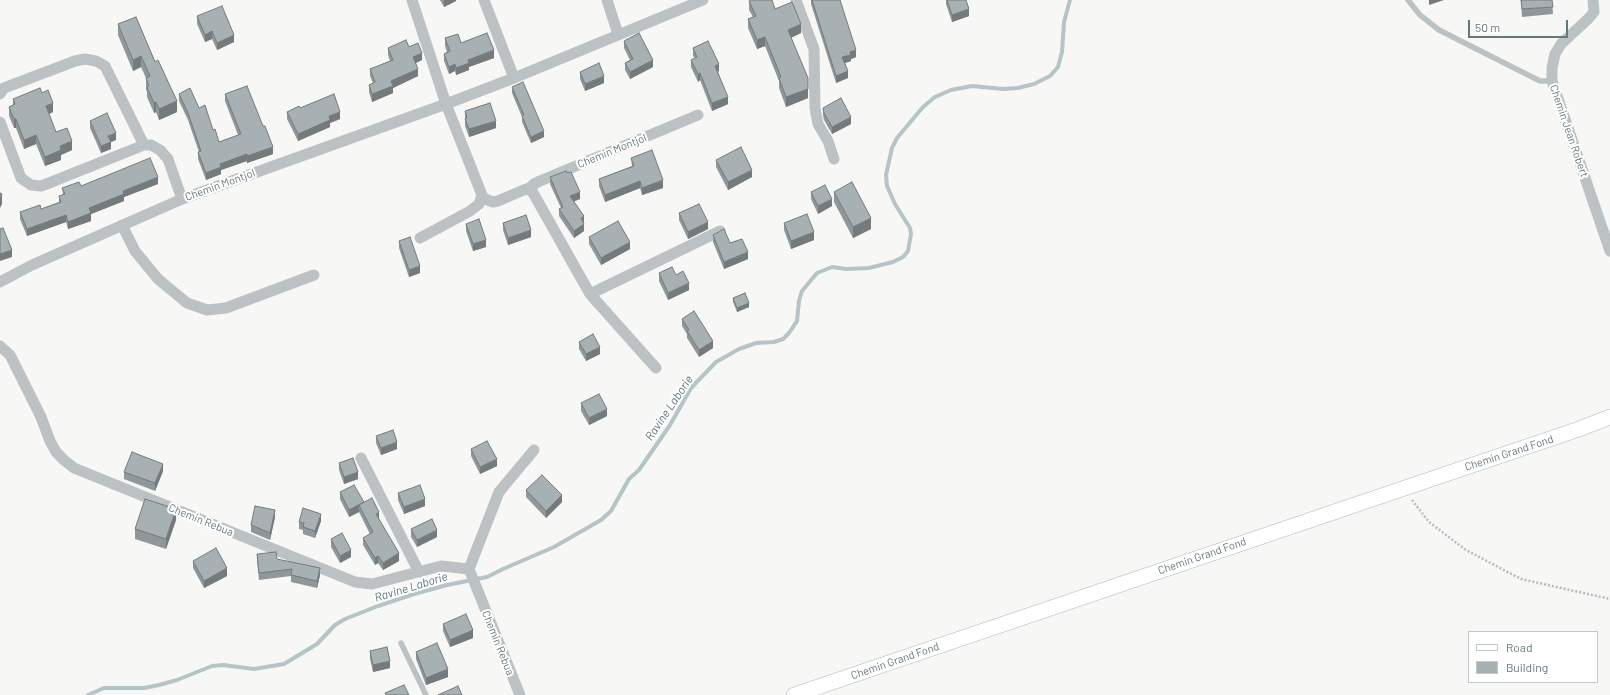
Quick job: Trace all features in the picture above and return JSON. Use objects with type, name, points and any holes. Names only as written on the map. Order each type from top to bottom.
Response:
[{"type":"street","points":[[412,0],[446,104],[482,196],[479,204],[470,211],[420,238]]},
{"type":"street","points":[[484,0],[514,78]]},
{"type":"street","points":[[607,0],[618,34]]},
{"type":"street","name":"Chemin Montjol","points":[[0,282],[32,265],[122,224],[182,199],[446,104],[514,78],[703,0]]},
{"type":"street","points":[[796,0],[814,49],[815,108],[818,124],[828,141],[834,159]]},
{"type":"street","name":"Chemin Jean Robert","points":[[1593,0],[1594,12],[1561,44],[1554,54],[1552,81],[1610,251]]},
{"type":"street","points":[[0,94],[4,88],[75,61],[96,61],[105,66],[144,144]]},
{"type":"street","name":"Chemin Montjol","points":[[482,196],[490,201],[498,201],[529,189],[540,181],[698,116]]},
{"type":"street","points":[[0,122],[21,178],[31,185],[41,186],[144,144],[151,145],[160,150],[168,159],[182,199]]},
{"type":"street","points":[[529,189],[536,196],[590,294],[656,368]]},
{"type":"street","points":[[122,224],[135,251],[158,279],[187,303],[206,310],[226,308],[314,275]]},
{"type":"street","points":[[590,294],[720,231]]},
{"type":"street","name":"Chemin Rebua","points":[[0,346],[10,355],[56,452],[74,468],[355,582],[372,584],[440,566],[470,572],[520,695]]},
{"type":"street","name":"Chemin Grand Fond","points":[[794,695],[1579,429],[1610,417]]},
{"type":"street","points":[[470,572],[499,492],[534,450]]},
{"type":"street","points":[[361,458],[419,572]]},
{"type":"lane","points":[[1408,0],[1420,15],[1439,30],[1540,81],[1552,81]]},
{"type":"lane","points":[[401,643],[426,695]]},
{"type":"path","points":[[1404,488],[1429,522],[1466,550],[1521,579],[1610,599]]},
{"type":"building","points":[[772,0],[775,9],[792,2],[801,24],[788,30],[808,78],[808,89],[786,97],[779,78],[781,77],[765,37],[757,40],[748,19],[756,16],[749,1]]},
{"type":"building","points":[[812,0],[840,0],[856,50],[850,52],[851,55],[842,57],[848,71],[836,76]]},
{"type":"building","points":[[947,0],[966,0],[969,9],[952,15]]},
{"type":"building","points":[[1521,0],[1552,0],[1553,7],[1522,9]]},
{"type":"building","points":[[222,6],[234,35],[217,43],[212,31],[205,35],[197,16]]},
{"type":"building","points":[[136,17],[155,62],[158,60],[177,101],[159,109],[156,102],[154,103],[147,87],[149,86],[146,78],[150,76],[141,56],[133,60],[118,24]]},
{"type":"building","points":[[487,33],[494,50],[468,60],[469,63],[456,68],[455,64],[449,67],[444,54],[450,51],[445,38],[458,34],[461,43]]},
{"type":"building","points":[[639,33],[653,60],[630,72],[625,63],[633,59],[624,41]]},
{"type":"building","points":[[406,40],[409,47],[418,43],[422,53],[413,57],[418,69],[391,81],[393,86],[372,94],[369,85],[375,82],[370,69],[393,60],[388,48]]},
{"type":"building","points":[[708,41],[719,64],[715,66],[728,97],[712,103],[700,73],[698,74],[691,60],[697,57],[693,48]]},
{"type":"building","points":[[599,63],[604,76],[585,84],[580,72]]},
{"type":"building","points":[[523,82],[544,131],[531,137],[522,116],[524,115],[512,87]]},
{"type":"building","points":[[247,86],[273,147],[247,156],[247,154],[220,164],[221,167],[206,173],[198,152],[201,151],[188,113],[179,94],[190,88],[199,108],[205,105],[213,130],[215,129],[219,142],[241,134],[225,94]]},
{"type":"building","points":[[40,88],[42,93],[48,90],[53,103],[46,106],[56,132],[67,128],[72,141],[60,146],[61,150],[45,157],[36,135],[24,140],[16,119],[14,119],[9,107],[15,104],[13,99]]},
{"type":"building","points":[[334,94],[340,112],[329,116],[330,120],[298,134],[287,112],[299,106],[300,108]]},
{"type":"building","points":[[841,98],[851,117],[832,127],[824,113],[823,108]]},
{"type":"building","points":[[490,103],[496,121],[469,129],[465,119],[467,118],[465,111]]},
{"type":"building","points":[[107,113],[116,133],[108,136],[111,142],[101,146],[90,121]]},
{"type":"building","points":[[741,147],[752,170],[728,182],[716,160]]},
{"type":"building","points":[[652,150],[663,180],[642,188],[640,181],[605,195],[599,179],[634,166],[631,158]]},
{"type":"building","points":[[150,158],[158,177],[123,191],[124,194],[89,208],[91,213],[68,222],[66,215],[27,229],[20,212],[40,205],[41,209],[61,202],[59,196],[65,194],[62,188],[79,182],[81,186]]},
{"type":"building","points":[[566,171],[567,173],[571,172],[580,192],[570,196],[584,216],[581,218],[584,224],[574,231],[559,209],[563,207],[550,177]]},
{"type":"building","points":[[852,182],[871,218],[853,227],[834,192]]},
{"type":"building","points":[[825,185],[832,199],[818,206],[811,192]]},
{"type":"building","points":[[699,204],[708,222],[688,232],[679,213]]},
{"type":"building","points":[[807,214],[814,232],[791,241],[784,223]]},
{"type":"building","points":[[526,215],[531,230],[508,238],[503,223]]},
{"type":"building","points":[[479,219],[486,240],[473,244],[466,224]]},
{"type":"building","points":[[618,221],[630,242],[601,258],[589,237]]},
{"type":"building","points":[[3,228],[12,250],[0,254],[0,229]]},
{"type":"building","points":[[724,229],[730,243],[742,239],[748,252],[724,262],[713,235]]},
{"type":"building","points":[[410,237],[420,266],[409,270],[399,241]]},
{"type":"building","points":[[672,267],[676,275],[683,271],[689,283],[668,293],[659,273]]},
{"type":"building","points":[[745,293],[749,303],[737,308],[733,298]]},
{"type":"building","points":[[694,311],[713,341],[699,350],[687,331],[689,330],[682,319]]},
{"type":"building","points":[[593,334],[600,347],[586,354],[579,342]]},
{"type":"building","points":[[599,394],[607,409],[589,418],[581,403]]},
{"type":"building","points":[[393,430],[397,442],[381,448],[376,436]]},
{"type":"building","points":[[487,441],[497,459],[480,467],[471,449]]},
{"type":"building","points":[[132,452],[163,464],[155,483],[124,472]]},
{"type":"building","points":[[353,458],[358,472],[344,477],[339,463]]},
{"type":"building","points":[[542,475],[562,495],[546,511],[526,490]]},
{"type":"building","points":[[354,485],[364,502],[349,510],[340,492]]},
{"type":"building","points":[[420,485],[425,499],[404,507],[398,493]]},
{"type":"building","points":[[372,498],[379,512],[376,514],[399,553],[383,563],[378,556],[375,558],[363,538],[373,532],[359,505]]},
{"type":"building","points":[[145,499],[176,509],[166,539],[135,529]]},
{"type":"building","points":[[255,506],[275,510],[270,533],[251,525]]},
{"type":"building","points":[[303,508],[321,514],[315,531],[303,527],[304,523],[299,522]]},
{"type":"building","points":[[432,519],[437,530],[417,540],[411,529]]},
{"type":"building","points":[[342,533],[351,550],[340,556],[331,539]]},
{"type":"building","points":[[216,548],[227,568],[204,581],[193,561]]},
{"type":"building","points":[[276,552],[277,559],[320,568],[317,581],[291,575],[292,569],[259,573],[257,554]]},
{"type":"building","points":[[466,614],[473,630],[450,640],[443,624]]},
{"type":"building","points":[[437,643],[448,669],[426,678],[416,652]]},
{"type":"building","points":[[387,647],[390,661],[373,665],[370,651]]},
{"type":"building","points":[[404,685],[409,695],[386,695],[385,693]]},
{"type":"building","points":[[458,686],[462,695],[438,695]]},
{"type":"waterway","name":"Ravine Laborie","points":[[88,695],[104,688],[144,688],[159,685],[177,680],[212,666],[223,665],[254,669],[284,664],[317,644],[335,625],[345,619],[414,594],[447,585],[487,577],[554,547],[601,520],[611,511],[629,479],[639,470],[670,425],[691,388],[716,362],[739,349],[756,343],[774,342],[783,339],[797,321],[799,301],[802,291],[817,273],[832,267],[846,269],[869,268],[893,262],[903,257],[908,251],[911,234],[910,228],[895,204],[887,186],[886,175],[892,148],[897,138],[923,107],[935,97],[951,90],[972,86],[1003,89],[1018,88],[1034,84],[1050,76],[1058,67],[1062,52],[1064,22],[1070,0]]}]
